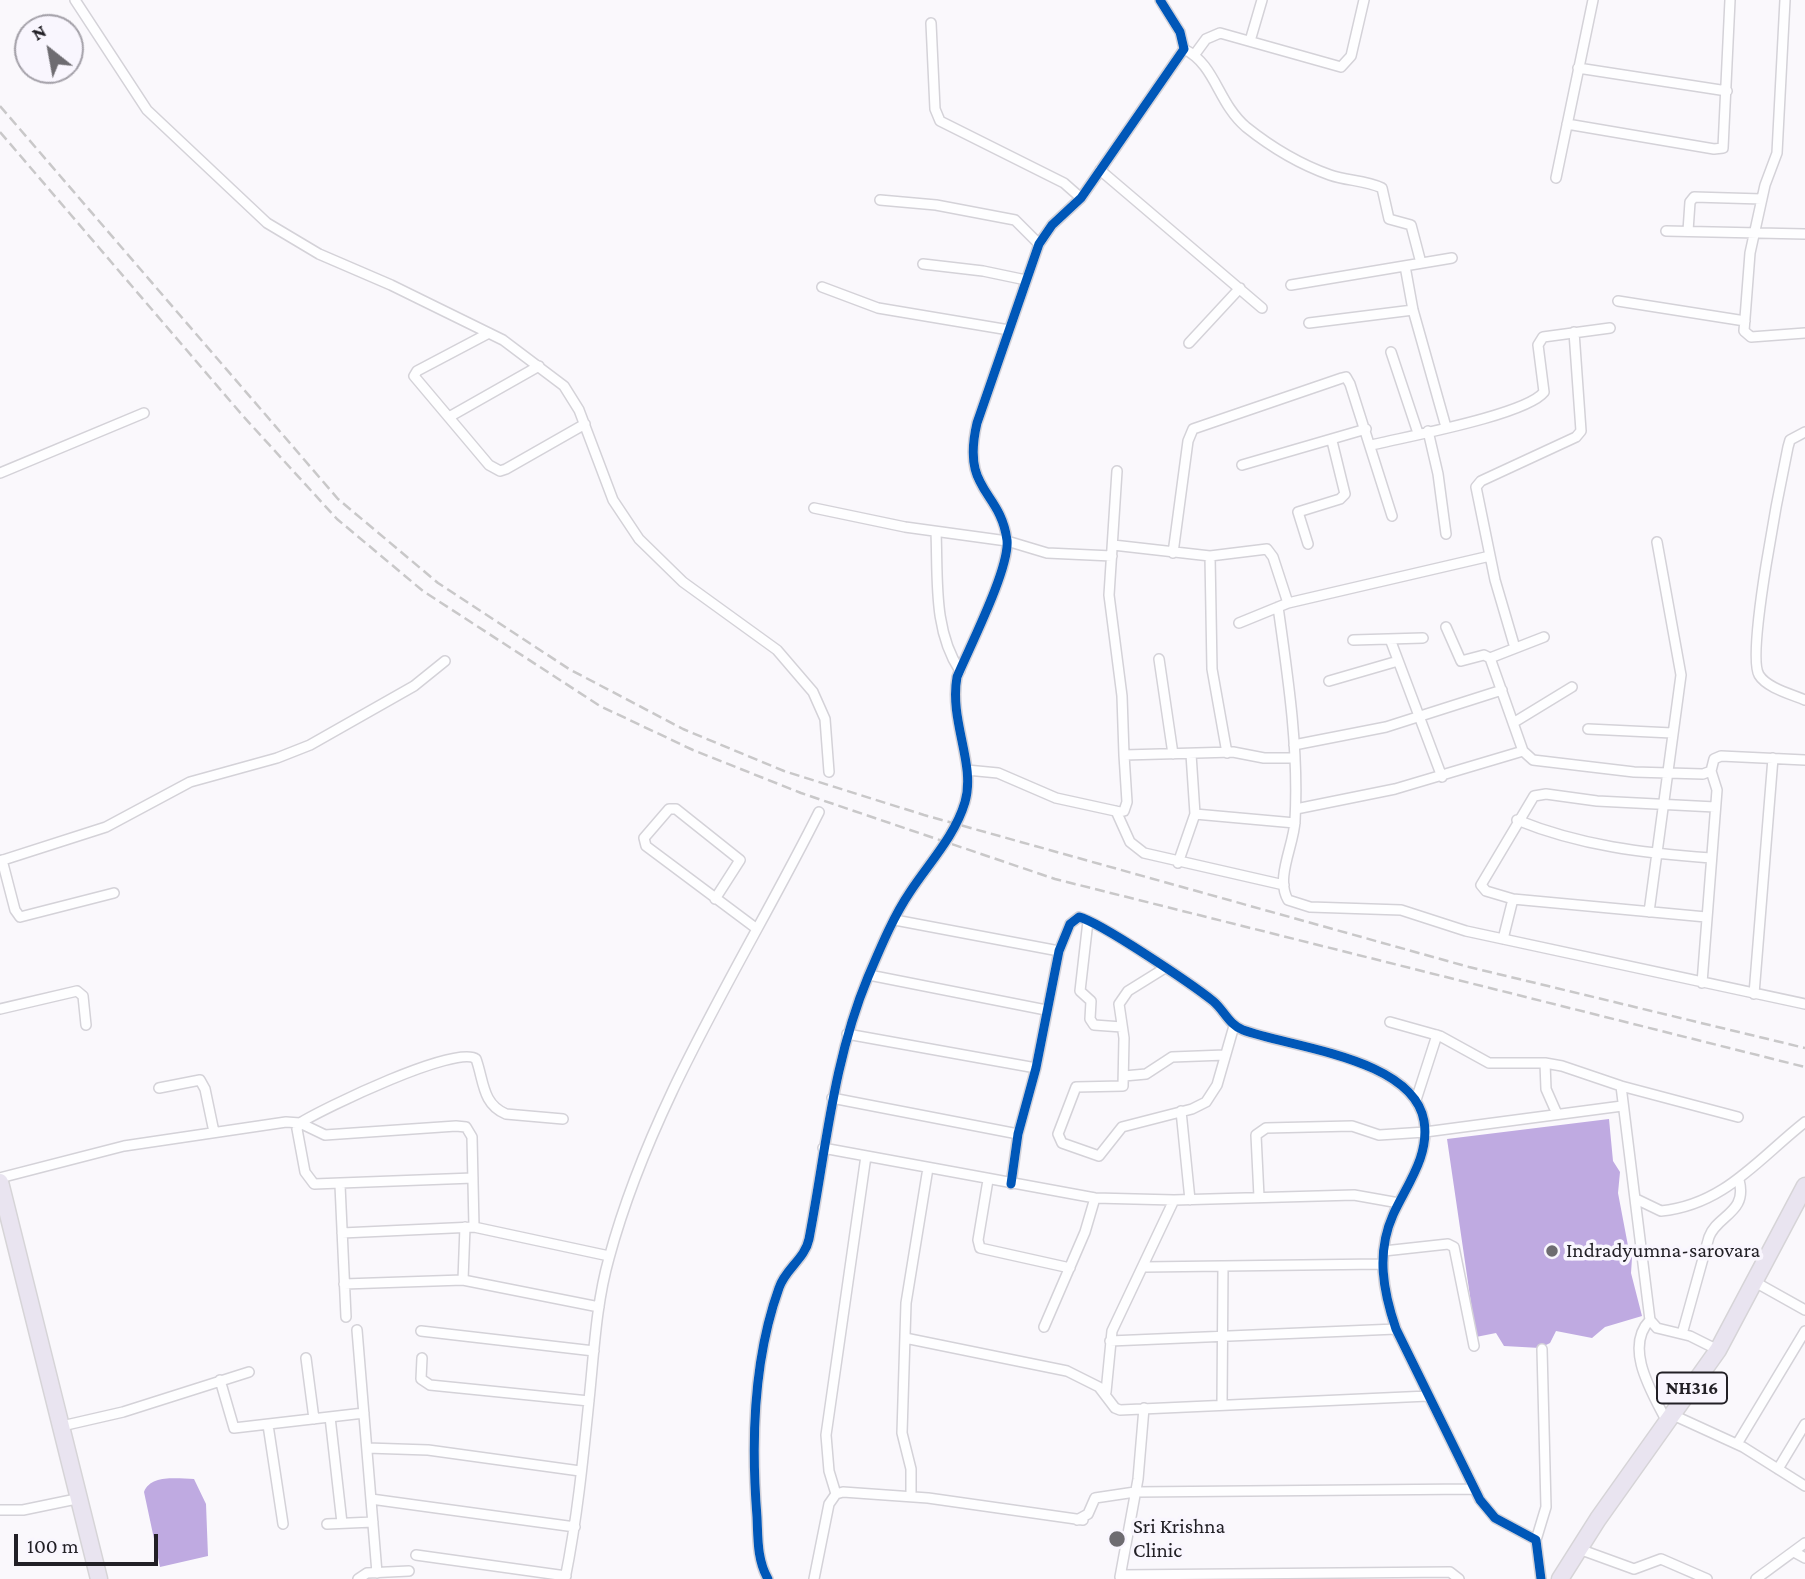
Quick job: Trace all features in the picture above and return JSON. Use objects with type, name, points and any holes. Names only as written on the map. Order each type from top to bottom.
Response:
[{"type":"highway","points":[[0,1180],[3,1216],[99,1579]]},
{"type":"highway","name":"NH316","points":[[1560,1579],[1718,1350],[1805,1186]]},
{"type":"highway","points":[[3,1216],[61,1426],[89,1579]]},
{"type":"street","points":[[75,0],[147,110],[267,223],[320,254],[489,333],[564,386],[585,425],[613,500],[639,539],[682,582],[777,650],[813,692],[825,719],[829,772]]},
{"type":"street","points":[[768,1579],[760,1557],[754,1487],[755,1416],[760,1368],[778,1290],[808,1242],[832,1098],[847,1034],[869,975],[908,893],[956,823],[965,803],[967,770],[954,710],[954,693],[960,671],[1005,558],[1007,541],[1001,519],[975,473],[972,452],[977,423],[1039,244],[1052,225],[1081,198],[1184,49],[1180,32],[1160,0]]},
{"type":"street","points":[[1250,41],[1262,0]]},
{"type":"street","points":[[1195,54],[1201,43],[1214,34],[1250,41],[1341,67],[1351,56],[1364,0]]},
{"type":"street","points":[[1556,178],[1593,0]]},
{"type":"street","points":[[1567,124],[1719,150],[1724,144],[1730,0]]},
{"type":"street","points":[[1785,0],[1777,153],[1754,232],[1745,334],[1751,337],[1805,332]]},
{"type":"street","points":[[931,23],[935,109],[940,121],[1064,183],[1081,198]]},
{"type":"street","points":[[1184,49],[1195,54],[1208,69],[1227,108],[1256,134],[1288,157],[1331,176],[1382,188],[1389,219],[1406,222],[1415,230],[1421,263]]},
{"type":"street","points":[[1578,68],[1727,91]]},
{"type":"street","points":[[1100,170],[1262,307]]},
{"type":"street","points":[[1688,231],[1690,202],[1694,197],[1762,199]]},
{"type":"street","points":[[880,200],[936,205],[1015,220],[1039,244]]},
{"type":"street","points":[[1666,231],[1805,234]]},
{"type":"street","points":[[1291,285],[1452,258]]},
{"type":"street","points":[[923,264],[983,271],[1026,281]]},
{"type":"street","points":[[1405,266],[1413,310],[1446,426]]},
{"type":"street","points":[[822,287],[877,308],[1009,330]]},
{"type":"street","points":[[1189,343],[1240,288]]},
{"type":"street","points":[[1618,301],[1745,321]]},
{"type":"street","points":[[1309,323],[1413,310]]},
{"type":"street","points":[[1371,444],[1514,408],[1542,395],[1539,340],[1548,335],[1610,328]]},
{"type":"street","points":[[1515,648],[1490,556],[1478,483],[1576,437],[1581,431],[1574,332]]},
{"type":"street","points":[[489,333],[415,373],[416,379],[489,465],[500,471],[585,425]]},
{"type":"street","points":[[1391,352],[1438,474],[1446,534]]},
{"type":"street","points":[[449,417],[539,366]]},
{"type":"street","points":[[1173,553],[1188,441],[1193,429],[1346,377],[1371,444],[1392,516]]},
{"type":"street","points":[[0,473],[144,414]]},
{"type":"street","points":[[1242,465],[1366,429]]},
{"type":"street","points":[[1805,432],[1790,440],[1788,447],[1768,546],[1756,663],[1760,677],[1765,682],[1805,700]]},
{"type":"street","points":[[1307,544],[1298,512],[1340,499],[1345,494],[1332,441]]},
{"type":"street","points":[[967,770],[998,773],[1044,794],[1116,811],[1124,811],[1126,807],[1122,696],[1111,623],[1116,471]]},
{"type":"street","points":[[814,508],[936,532],[1007,541],[1047,553],[1112,556]]},
{"type":"street","points":[[936,532],[943,635],[960,671]]},
{"type":"street","points":[[1649,912],[1681,675],[1657,542]]},
{"type":"street","points":[[1113,545],[1210,556],[1267,549],[1273,557],[1283,605],[1294,758],[1295,823],[1284,886],[1285,895],[1293,904],[1339,909],[1401,909],[1503,939],[1805,1004]]},
{"type":"street","points":[[1210,556],[1212,669],[1227,753]]},
{"type":"street","points":[[1239,623],[1283,605],[1490,556]]},
{"type":"street","points":[[1446,627],[1461,661],[1484,655],[1490,658],[1523,751],[1533,760],[1668,773],[1703,774],[1711,771]]},
{"type":"street","points":[[1490,658],[1544,637]]},
{"type":"street","points":[[1353,640],[1423,638]]},
{"type":"street","points":[[1391,639],[1442,777]]},
{"type":"street","points":[[1159,659],[1173,754]]},
{"type":"street","points":[[1329,681],[1398,660]]},
{"type":"street","points":[[114,893],[20,917],[15,910],[1,860],[106,827],[190,782],[277,758],[310,744],[414,685],[445,661]]},
{"type":"street","points":[[1513,723],[1572,687]]},
{"type":"street","points":[[1293,745],[1348,736],[1502,690]]},
{"type":"street","points":[[1588,729],[1672,733]]},
{"type":"street","points":[[1296,809],[1442,777],[1523,751]]},
{"type":"street","points":[[1124,755],[1227,753],[1264,758],[1294,758]]},
{"type":"street","points":[[1178,863],[1195,814],[1191,754]]},
{"type":"street","points":[[1702,983],[1717,790],[1711,771],[1714,759],[1721,756],[1805,760]]},
{"type":"street","points":[[1754,994],[1773,758]]},
{"type":"street","points":[[1706,916],[1513,899],[1486,891],[1481,884],[1529,800],[1546,794],[1716,807]]},
{"type":"street","points":[[715,899],[740,860],[676,809],[669,809],[644,838],[646,846],[715,899],[757,929]]},
{"type":"street","points":[[1116,811],[1136,849],[1178,863],[1284,886]]},
{"type":"street","points":[[416,1555],[566,1578],[575,1527],[599,1307],[609,1256],[643,1157],[705,1028],[819,812]]},
{"type":"street","points":[[1195,814],[1295,823]]},
{"type":"street","points":[[1517,820],[1581,842],[1658,854],[1711,858]]},
{"type":"street","points":[[1503,939],[1513,899]]},
{"type":"street","points":[[1011,1184],[1018,1134],[1036,1068],[1059,951],[1074,919],[1088,920],[1165,968],[1212,1000],[1234,1026],[1358,1062],[1385,1075],[1416,1100],[1424,1120],[1425,1132],[1423,1153],[1399,1203],[1381,1264],[1388,1305],[1396,1329],[1472,1489],[1495,1518],[1536,1540]]},
{"type":"street","points":[[895,920],[1059,951]]},
{"type":"street","points":[[1088,920],[1080,991],[1091,1001],[1090,1019],[1094,1025],[1122,1027]]},
{"type":"street","points":[[1165,968],[1122,997],[1118,1012],[1122,1027],[1124,1076],[1121,1088],[1076,1087],[1058,1134],[1059,1141],[1099,1156],[1106,1152],[1115,1133],[1122,1127],[1199,1107],[1212,1096],[1234,1026]]},
{"type":"street","points":[[869,975],[1046,1010]]},
{"type":"street","points":[[0,1009],[77,991],[83,996],[86,1025]]},
{"type":"street","points":[[1390,1022],[1437,1035],[1489,1063],[1545,1063],[1738,1117]]},
{"type":"street","points":[[847,1034],[1036,1068]]},
{"type":"street","points":[[1416,1100],[1437,1035]]},
{"type":"street","points":[[0,1180],[124,1146],[214,1132],[300,1123],[326,1108],[419,1068],[467,1055],[476,1059],[484,1090],[498,1111],[506,1115],[563,1119]]},
{"type":"street","points":[[1124,1076],[1146,1074],[1172,1057],[1225,1055]]},
{"type":"street","points":[[1545,1063],[1545,1082],[1557,1114]]},
{"type":"street","points":[[159,1088],[200,1080],[205,1089],[214,1132]]},
{"type":"street","points":[[1621,1086],[1650,1320],[1657,1328],[1682,1334],[1718,1350]]},
{"type":"street","points":[[832,1098],[1018,1134]]},
{"type":"street","points":[[1259,1197],[1255,1145],[1256,1135],[1261,1129],[1352,1126],[1379,1135],[1425,1132],[1622,1106]]},
{"type":"street","points":[[1181,1111],[1190,1200]]},
{"type":"street","points":[[1636,1199],[1653,1209],[1671,1210],[1714,1196],[1739,1181],[1805,1122]]},
{"type":"street","points":[[300,1123],[325,1135],[466,1127],[472,1137],[472,1178],[470,1227],[463,1280]]},
{"type":"street","points":[[300,1123],[298,1137],[309,1179],[322,1186],[472,1178]]},
{"type":"street","points":[[823,1148],[1095,1198],[1190,1200],[1354,1195],[1399,1203]]},
{"type":"street","points":[[836,1494],[829,1471],[826,1435],[866,1156]]},
{"type":"street","points":[[911,1496],[911,1469],[902,1433],[905,1338],[909,1278],[928,1168]]},
{"type":"street","points":[[988,1180],[978,1240],[980,1248],[1070,1268]]},
{"type":"street","points":[[1682,1334],[1709,1237],[1714,1226],[1734,1212],[1741,1193],[1739,1181]]},
{"type":"street","points":[[340,1185],[346,1317]]},
{"type":"street","points":[[1044,1327],[1070,1268],[1095,1198]]},
{"type":"street","points":[[1106,1392],[1110,1340],[1115,1322],[1144,1267],[1174,1200]]},
{"type":"street","points":[[342,1233],[470,1227],[609,1256]]},
{"type":"street","points":[[1384,1251],[1448,1244],[1454,1247],[1474,1346]]},
{"type":"street","points":[[1144,1267],[1381,1264]]},
{"type":"street","points":[[1222,1405],[1223,1266]]},
{"type":"street","points":[[344,1284],[463,1280],[599,1307]]},
{"type":"street","points":[[1755,1282],[1805,1310]]},
{"type":"street","points":[[1650,1320],[1641,1330],[1640,1354],[1647,1380],[1670,1418],[1737,1444],[1805,1486]]},
{"type":"street","points":[[1110,1340],[1396,1329]]},
{"type":"street","points":[[357,1330],[377,1573]]},
{"type":"street","points":[[421,1331],[594,1351]]},
{"type":"street","points":[[1737,1444],[1800,1348],[1805,1331]]},
{"type":"street","points":[[905,1338],[1054,1367],[1079,1376],[1106,1392],[1115,1408],[1428,1396]]},
{"type":"street","points":[[1541,1579],[1536,1540],[1546,1507],[1542,1349]]},
{"type":"street","points":[[306,1358],[314,1419]]},
{"type":"street","points":[[422,1358],[421,1379],[430,1385],[589,1401]]},
{"type":"street","points":[[61,1426],[122,1412],[249,1372]]},
{"type":"street","points":[[220,1380],[234,1428],[364,1413]]},
{"type":"street","points":[[1144,1408],[1135,1492],[1120,1577],[1450,1572],[1460,1579]]},
{"type":"street","points":[[330,1417],[342,1523]]},
{"type":"street","points":[[1778,1469],[1805,1424]]},
{"type":"street","points":[[268,1425],[283,1524]]},
{"type":"street","points":[[367,1448],[428,1450],[580,1471]]},
{"type":"street","points":[[814,1579],[829,1504],[836,1494],[858,1491],[911,1496],[1082,1520],[1096,1498],[1135,1492],[1472,1489]]},
{"type":"street","points":[[0,1510],[23,1510],[76,1499]]},
{"type":"street","points":[[371,1499],[575,1527]]},
{"type":"street","points":[[327,1524],[373,1522]]},
{"type":"street","points":[[1756,1579],[1805,1543]]},
{"type":"street","points":[[1579,1549],[1634,1569],[1661,1559],[1696,1577],[1707,1579]]},
{"type":"street","points":[[1794,1552],[1805,1558]]},
{"type":"street","points":[[358,1579],[362,1575],[409,1571]]},
{"type":"shaded area","points":[[1609,1119],[1613,1161],[1620,1172],[1618,1193],[1629,1251],[1639,1255],[1632,1258],[1631,1273],[1642,1316],[1605,1327],[1592,1338],[1556,1331],[1550,1343],[1540,1348],[1504,1346],[1496,1333],[1476,1337],[1447,1139]]},
{"type":"shaded area","points":[[194,1479],[206,1504],[208,1556],[160,1567],[144,1492],[153,1482],[159,1480]]},
{"type":"railway","points":[[0,106],[338,499],[438,583],[569,669],[683,729],[784,771],[924,815],[1469,967],[1805,1048]]},
{"type":"railway","points":[[0,132],[243,416],[337,519],[423,591],[600,706],[693,750],[801,793],[1055,879],[1805,1067]]},
{"type":"cycle path","points":[[768,1579],[760,1557],[758,1541],[754,1431],[759,1372],[770,1315],[782,1281],[807,1246],[838,1073],[868,977],[898,912],[948,838],[965,802],[967,773],[956,710],[957,677],[996,588],[1007,540],[1003,523],[983,488],[974,463],[973,446],[977,423],[1039,244],[1052,225],[1081,198],[1184,49],[1180,32],[1160,0]]},
{"type":"cycle path","points":[[1011,1184],[1018,1134],[1036,1068],[1059,951],[1070,924],[1079,917],[1125,942],[1187,982],[1213,1001],[1238,1028],[1348,1059],[1375,1069],[1398,1083],[1415,1100],[1424,1121],[1425,1134],[1420,1158],[1393,1215],[1384,1244],[1383,1272],[1391,1315],[1480,1500],[1495,1518],[1536,1540],[1541,1579]]},
{"type":"place","name":"Indradyumna-sarovara","points":[[1552,1251]]},
{"type":"place","name":"Sri Krishna Clinic","points":[[1117,1539]]}]
